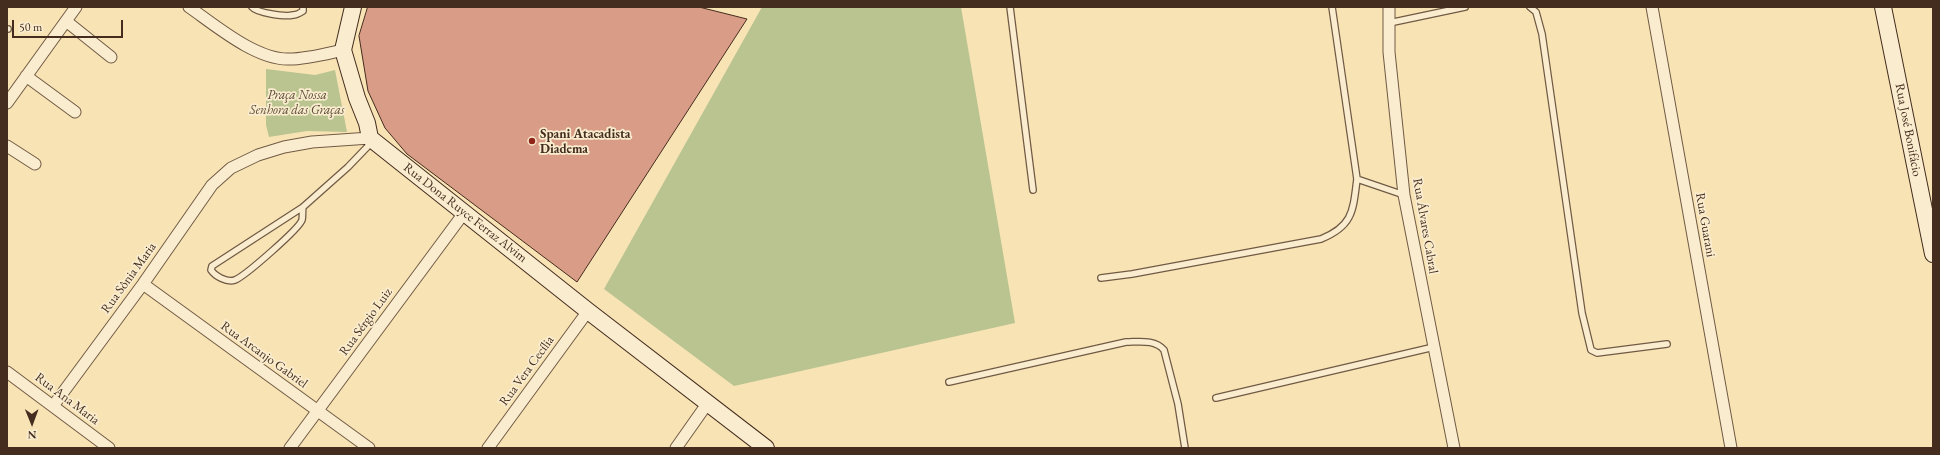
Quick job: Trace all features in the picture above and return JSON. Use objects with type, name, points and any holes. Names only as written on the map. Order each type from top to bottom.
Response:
[{"type":"main road","points":[[353,7],[343,50],[371,139]]},
{"type":"main road","name":"Rua José Bonifácio","points":[[1883,7],[1933,254]]},
{"type":"main road","name":"Rua Dona Ruyce Ferraz Alvim","points":[[371,139],[588,311],[766,448]]},
{"type":"street","points":[[7,103],[76,7]]},
{"type":"street","points":[[189,7],[234,39],[260,53],[287,59],[343,50]]},
{"type":"street","name":"Rua Álvares Cabral","points":[[1389,7],[1396,125],[1404,195],[1454,448]]},
{"type":"street","name":"Rua Guarani","points":[[1652,7],[1731,448]]},
{"type":"street","points":[[66,21],[112,57]]},
{"type":"street","points":[[26,76],[75,112]]},
{"type":"street","name":"Rua Sônia Maria","points":[[53,406],[143,284],[212,185],[231,168],[258,155],[284,147],[312,142],[371,139]]},
{"type":"street","points":[[7,146],[35,164]]},
{"type":"street","name":"Rua Sérgio Luiz","points":[[290,448],[464,213]]},
{"type":"street","name":"Rua Arcanjo Gabriel","points":[[143,284],[369,448]]},
{"type":"street","name":"Rua Vera Cecília","points":[[488,448],[588,311]]},
{"type":"street","name":"Rua Ana Maria","points":[[7,372],[110,448]]},
{"type":"street","points":[[676,448],[707,404]]},
{"type":"lane","points":[[252,7],[255,11],[264,13],[293,15],[302,11],[303,7]]},
{"type":"lane","points":[[1010,7],[1033,190]]},
{"type":"lane","points":[[1101,278],[1132,274],[1321,239],[1336,233],[1346,224],[1353,208],[1357,179],[1332,7]]},
{"type":"lane","points":[[1389,23],[1465,7]]},
{"type":"lane","points":[[1530,7],[1536,12],[1542,34],[1582,313],[1591,350],[1597,353],[1667,344]]},
{"type":"lane","points":[[303,207],[302,221],[276,248],[250,270],[236,280],[218,277],[213,273],[211,270],[212,266],[303,207],[348,166],[371,139]]},
{"type":"lane","points":[[1357,179],[1404,195]]},
{"type":"lane","points":[[949,382],[1126,342],[1146,342],[1159,344],[1164,350],[1178,404],[1185,448]]},
{"type":"lane","points":[[1216,398],[1434,347]]},
{"type":"green space","points":[[762,7],[961,7],[1015,323],[734,386],[604,289]]},
{"type":"green space","name":"Praça Nossa Senhora das Graças","points":[[266,69],[315,75],[335,70],[347,132],[307,131],[269,137],[266,125]]},
{"type":"building","name":"Spani Atacadista Diadema","points":[[368,7],[699,7],[747,19],[577,282],[407,154],[385,128],[368,91],[359,36]]},
{"type":"place","name":"Spani Atacadista Diadema","points":[[532,141]]}]
